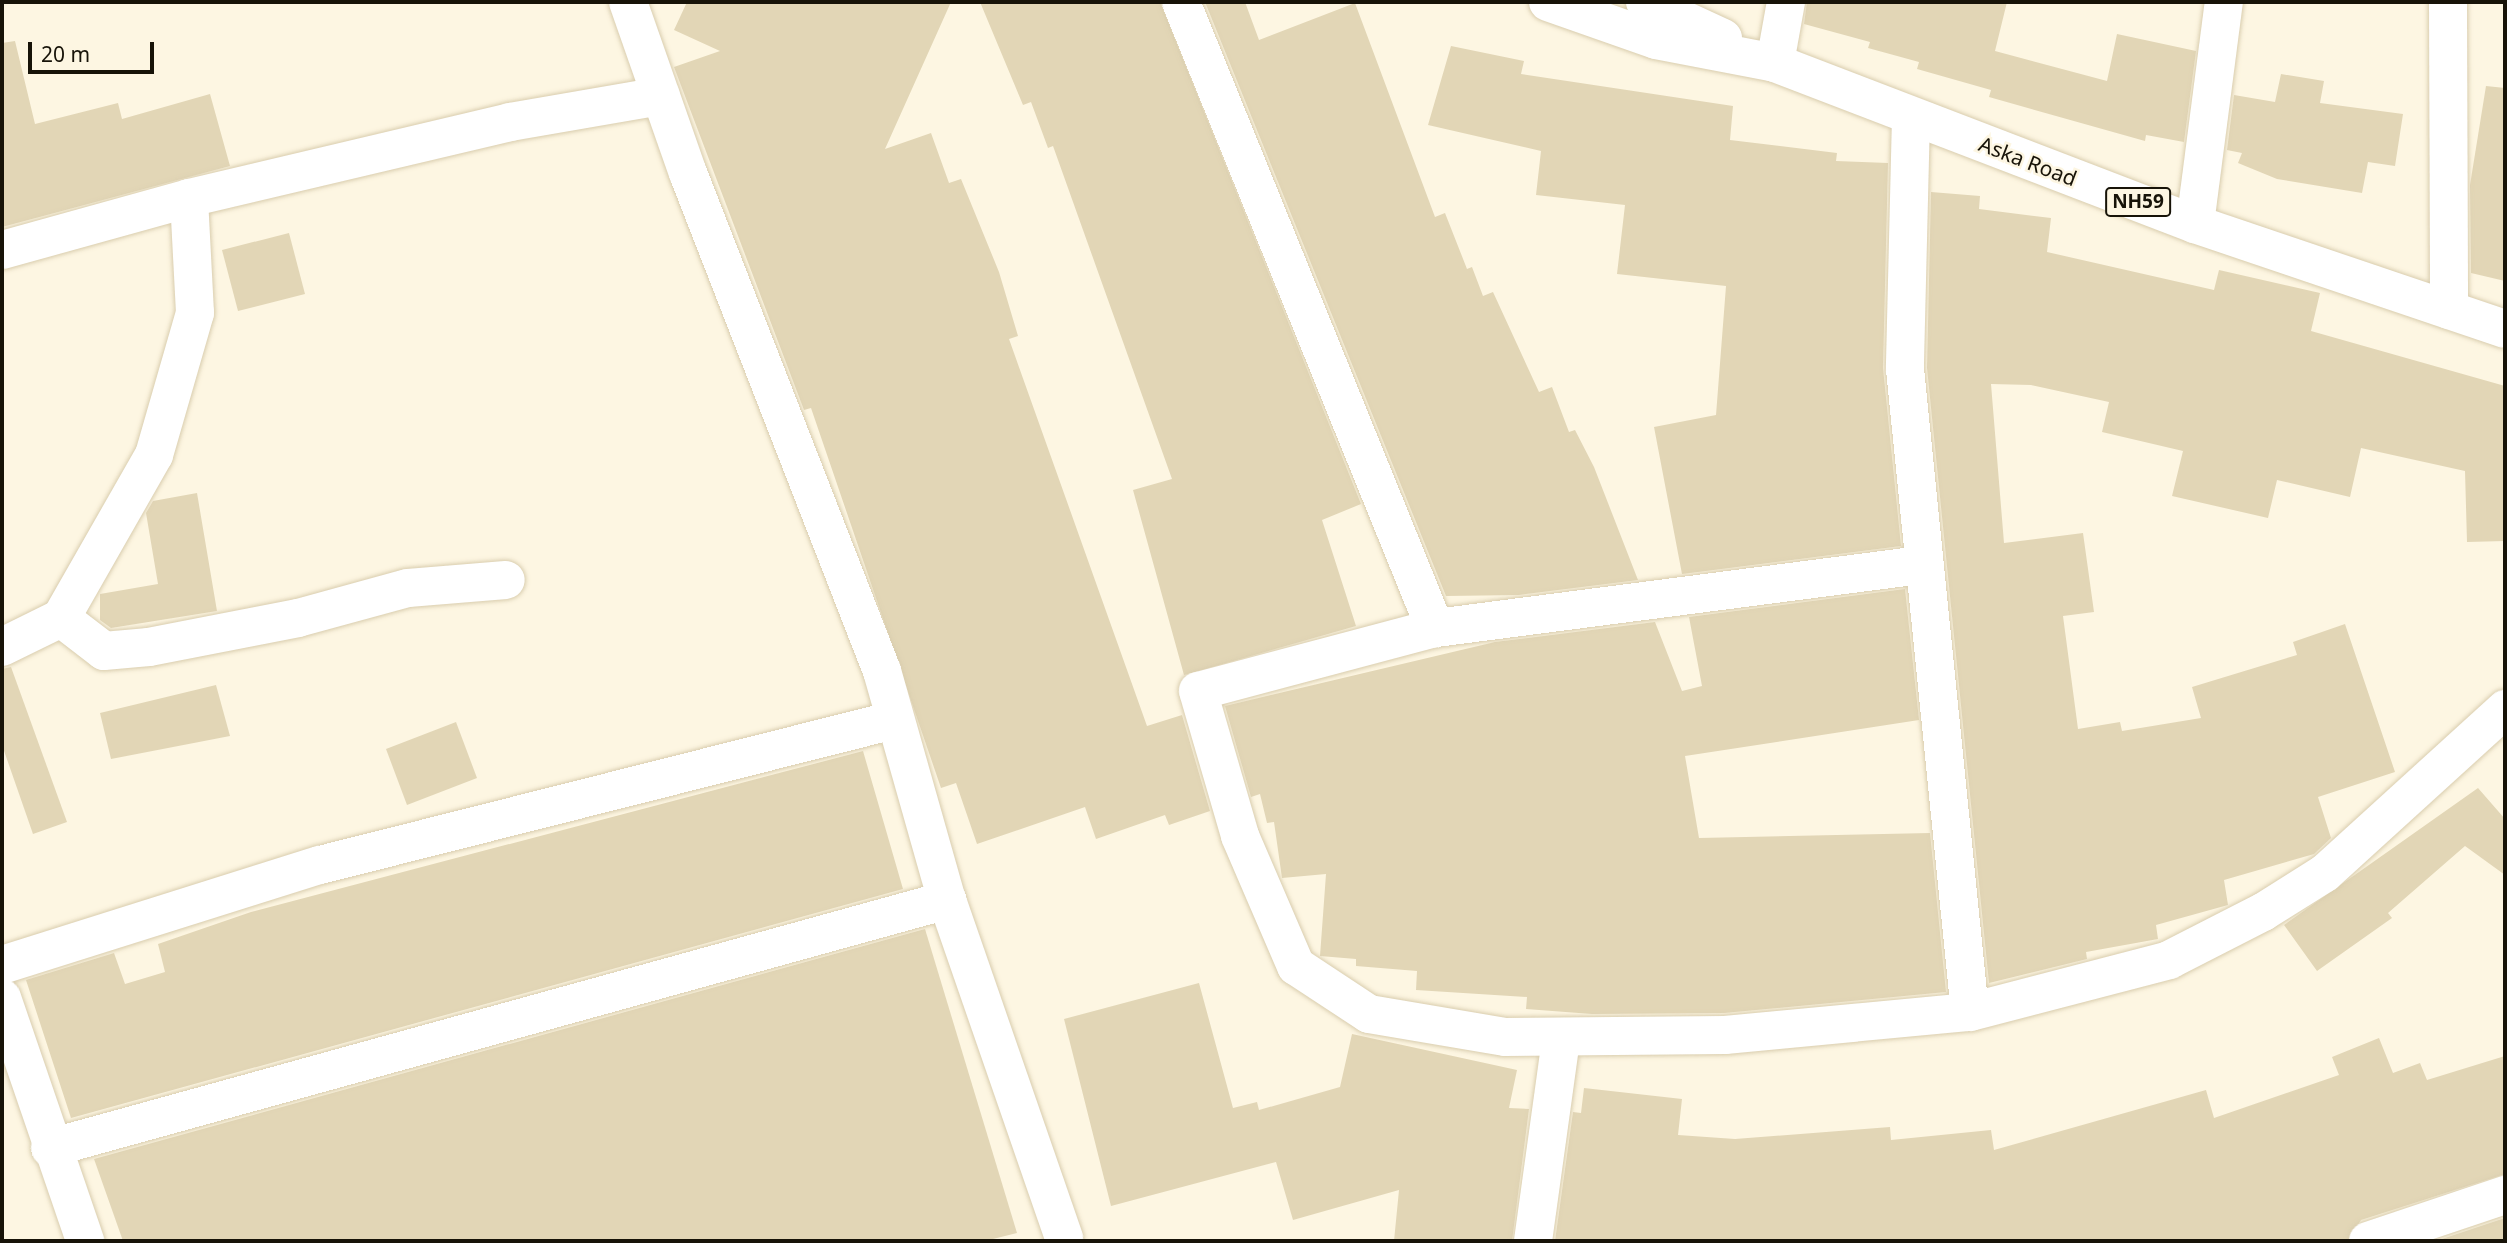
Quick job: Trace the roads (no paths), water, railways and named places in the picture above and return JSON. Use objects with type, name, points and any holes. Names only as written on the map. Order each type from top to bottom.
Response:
[{"type":"main road","points":[[628,2],[661,96],[882,671],[947,900],[1069,1240]]},
{"type":"main road","points":[[1181,2],[1434,628]]},
{"type":"main road","name":"Aska Road","points":[[1548,2],[1656,40],[1775,63],[2195,224],[2505,330]]},
{"type":"main road","name":"NH59","points":[[1645,2],[1775,63]]},
{"type":"main road","points":[[1775,63],[1786,2]]},
{"type":"main road","points":[[2195,224],[2224,2]]},
{"type":"main road","points":[[2448,2],[2449,310]]},
{"type":"main road","points":[[2,250],[189,198],[510,122],[661,96]]},
{"type":"main road","points":[[1911,117],[1905,369],[1922,565],[1970,1012]]},
{"type":"main road","points":[[2,647],[61,618],[155,455],[195,313],[189,198]]},
{"type":"main road","points":[[1922,565],[1434,628],[1198,691],[1240,836],[1296,966],[1369,1014],[1504,1037],[1725,1035],[1970,1012],[2169,960],[2263,912],[2325,873],[2505,709]]},
{"type":"main road","points":[[61,618],[104,651],[149,647],[298,618],[408,588],[506,580]]},
{"type":"main road","points":[[2,965],[320,865],[894,720]]},
{"type":"main road","points":[[50,1148],[947,900]]},
{"type":"main road","points":[[2,998],[50,1148],[85,1241]]},
{"type":"main road","points":[[1533,1241],[1561,1038]]},
{"type":"main road","points":[[2368,1241],[2505,1195]]}]
